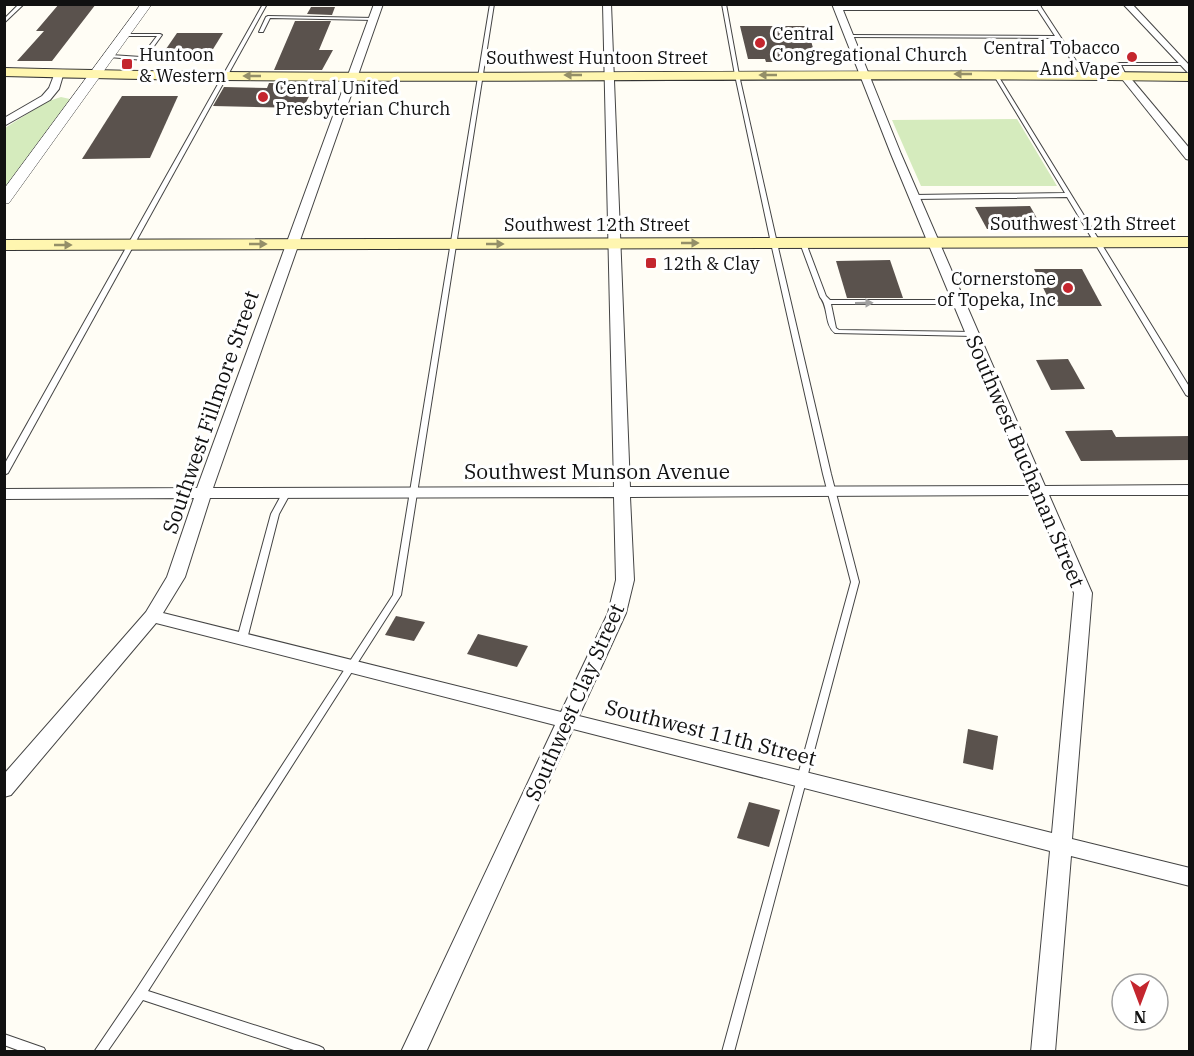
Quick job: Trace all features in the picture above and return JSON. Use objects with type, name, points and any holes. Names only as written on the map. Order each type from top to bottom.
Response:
[{"type":"main road","name":"Southwest Huntoon Street","points":[[4,72],[224,76],[995,74],[1125,77],[1190,74]]},
{"type":"main road","name":"Southwest 12th Street","points":[[4,245],[1190,242]]},
{"type":"street","points":[[4,200],[147,4]]},
{"type":"street","name":"Southwest Fillmore Street","points":[[4,789],[152,616],[176,577],[203,494],[351,76],[379,4]]},
{"type":"street","name":"Southwest Clay Street","points":[[413,1052],[617,613],[625,580],[607,4]]},
{"type":"street","points":[[1127,4],[1190,74]]},
{"type":"street","points":[[836,6],[1037,6]]},
{"type":"street","name":"Southwest Buchanan Street","points":[[836,6],[914,197],[1083,593],[1043,1052]]},
{"type":"street","points":[[4,123],[46,98],[54,89],[59,72]]},
{"type":"street","points":[[1125,77],[1190,157]]},
{"type":"street","name":"Southwest Munson Avenue","points":[[4,494],[1190,490]]},
{"type":"street","name":"Southwest 11th Street","points":[[152,616],[1190,877]]},
{"type":"lane","points":[[4,22],[22,4]]},
{"type":"lane","points":[[4,473],[265,4]]},
{"type":"lane","points":[[100,1052],[140,994],[397,595],[492,4]]},
{"type":"lane","points":[[724,4],[737,75],[774,243],[855,582],[728,1052]]},
{"type":"lane","points":[[1037,6],[1084,76]]},
{"type":"lane","points":[[261,30],[268,17],[374,19]]},
{"type":"lane","points":[[111,56],[142,59],[160,35],[124,35]]},
{"type":"lane","points":[[848,36],[1058,37]]},
{"type":"lane","points":[[1148,56],[1154,64]]},
{"type":"lane","points":[[1125,77],[1118,64],[1181,64]]},
{"type":"lane","points":[[995,74],[1190,395]]},
{"type":"lane","points":[[914,197],[1067,195]]},
{"type":"lane","points":[[803,243],[823,297],[827,301],[832,329],[837,332],[973,334]]},
{"type":"lane","points":[[827,301],[837,303],[959,302]]},
{"type":"lane","points":[[242,639],[275,514],[286,494]]},
{"type":"lane","points":[[140,994],[319,1052]]},
{"type":"lane","points":[[4,1039],[40,1052]]},
{"type":"green space","points":[[61,97],[70,99],[5,187],[5,128],[46,102]]},
{"type":"green space","points":[[1017,119],[1057,186],[921,186],[892,120]]},
{"type":"building","points":[[59,4],[96,4],[52,61],[17,61],[44,31],[36,31]]},
{"type":"building","points":[[311,7],[335,7],[332,15],[307,14]]},
{"type":"building","points":[[295,21],[331,21],[319,50],[333,50],[322,70],[274,70]]},
{"type":"building","name":"Central Congregational Church","points":[[740,26],[807,26],[816,59],[766,62],[765,59],[748,59]]},
{"type":"building","points":[[177,33],[223,33],[205,62],[157,62]]},
{"type":"building","name":"Central United Presbyterian Church","points":[[269,83],[316,83],[303,108],[213,106],[224,87],[267,88]]},
{"type":"building","points":[[122,96],[178,96],[150,158],[82,159]]},
{"type":"building","points":[[1030,206],[1043,229],[987,229],[975,207]]},
{"type":"building","points":[[890,260],[903,298],[847,298],[836,261]]},
{"type":"building","name":"Cornerstone of Topeka, Inc","points":[[1034,269],[1082,269],[1102,306],[1052,306]]},
{"type":"building","points":[[1068,359],[1085,389],[1051,390],[1036,360]]},
{"type":"building","points":[[1112,430],[1116,437],[1190,436],[1190,460],[1081,461],[1065,431]]},
{"type":"building","points":[[396,616],[425,622],[414,641],[385,635]]},
{"type":"building","points":[[478,634],[528,646],[517,667],[467,654]]},
{"type":"building","points":[[968,729],[998,736],[993,770],[963,763]]},
{"type":"building","points":[[749,802],[780,810],[769,847],[737,838]]},
{"type":"place","name":"Central Congregational Church","points":[[760,43]]},
{"type":"place","name":"Central Tobacco And Vape","points":[[1132,57]]},
{"type":"place","name":"Huntoon & Western","points":[[127,64]]},
{"type":"place","name":"Central United Presbyterian Church","points":[[263,97]]},
{"type":"place","name":"12th & Clay","points":[[651,263]]},
{"type":"place","name":"Cornerstone of Topeka, Inc","points":[[1068,288]]}]
